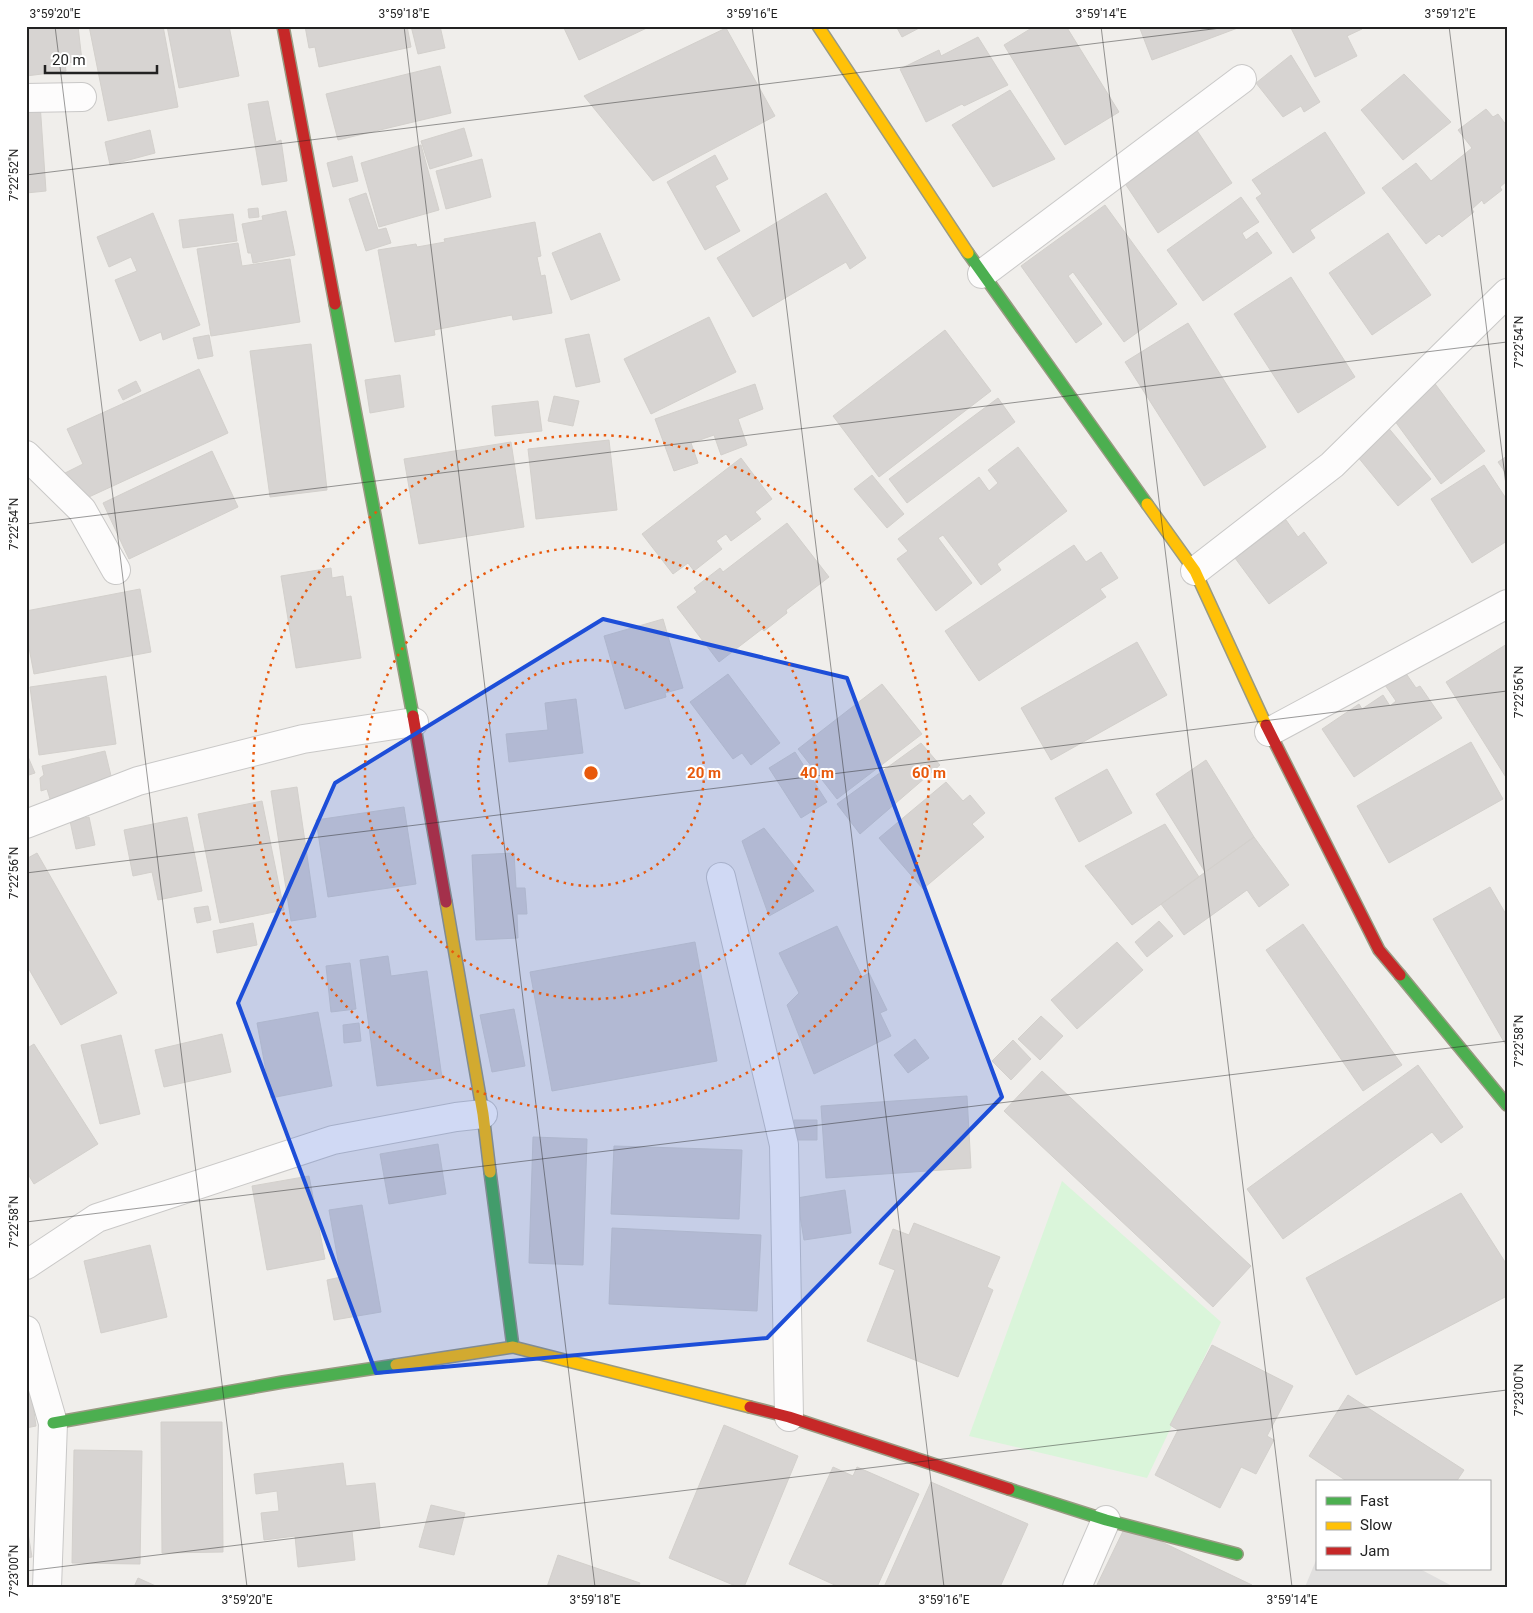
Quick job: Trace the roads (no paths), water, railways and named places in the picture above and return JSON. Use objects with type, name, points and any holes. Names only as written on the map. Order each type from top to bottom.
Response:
[{"type":"street","points":[[283,26],[414,722],[483,1114],[513,1347]]},
{"type":"street","points":[[818,26],[982,274],[1195,571],[1269,732],[1379,950],[1507,1105]]},
{"type":"street","points":[[982,274],[1242,79]]},
{"type":"street","points":[[26,98],[82,97]]},
{"type":"street","points":[[1195,571],[1332,464],[1507,293]]},
{"type":"street","points":[[26,455],[82,510],[116,570]]},
{"type":"street","points":[[1269,732],[1507,604]]},
{"type":"street","points":[[26,824],[138,781],[303,739],[414,722]]},
{"type":"street","points":[[721,877],[784,1145],[789,1417]]},
{"type":"street","points":[[26,1265],[106,1214],[332,1140],[456,1117],[483,1114]]},
{"type":"street","points":[[26,1330],[53,1423],[46,1587]]},
{"type":"street","points":[[53,1423],[283,1382],[513,1347],[789,1417],[1106,1520],[1236,1554]]},
{"type":"street","points":[[1077,1587],[1106,1520]]}]
